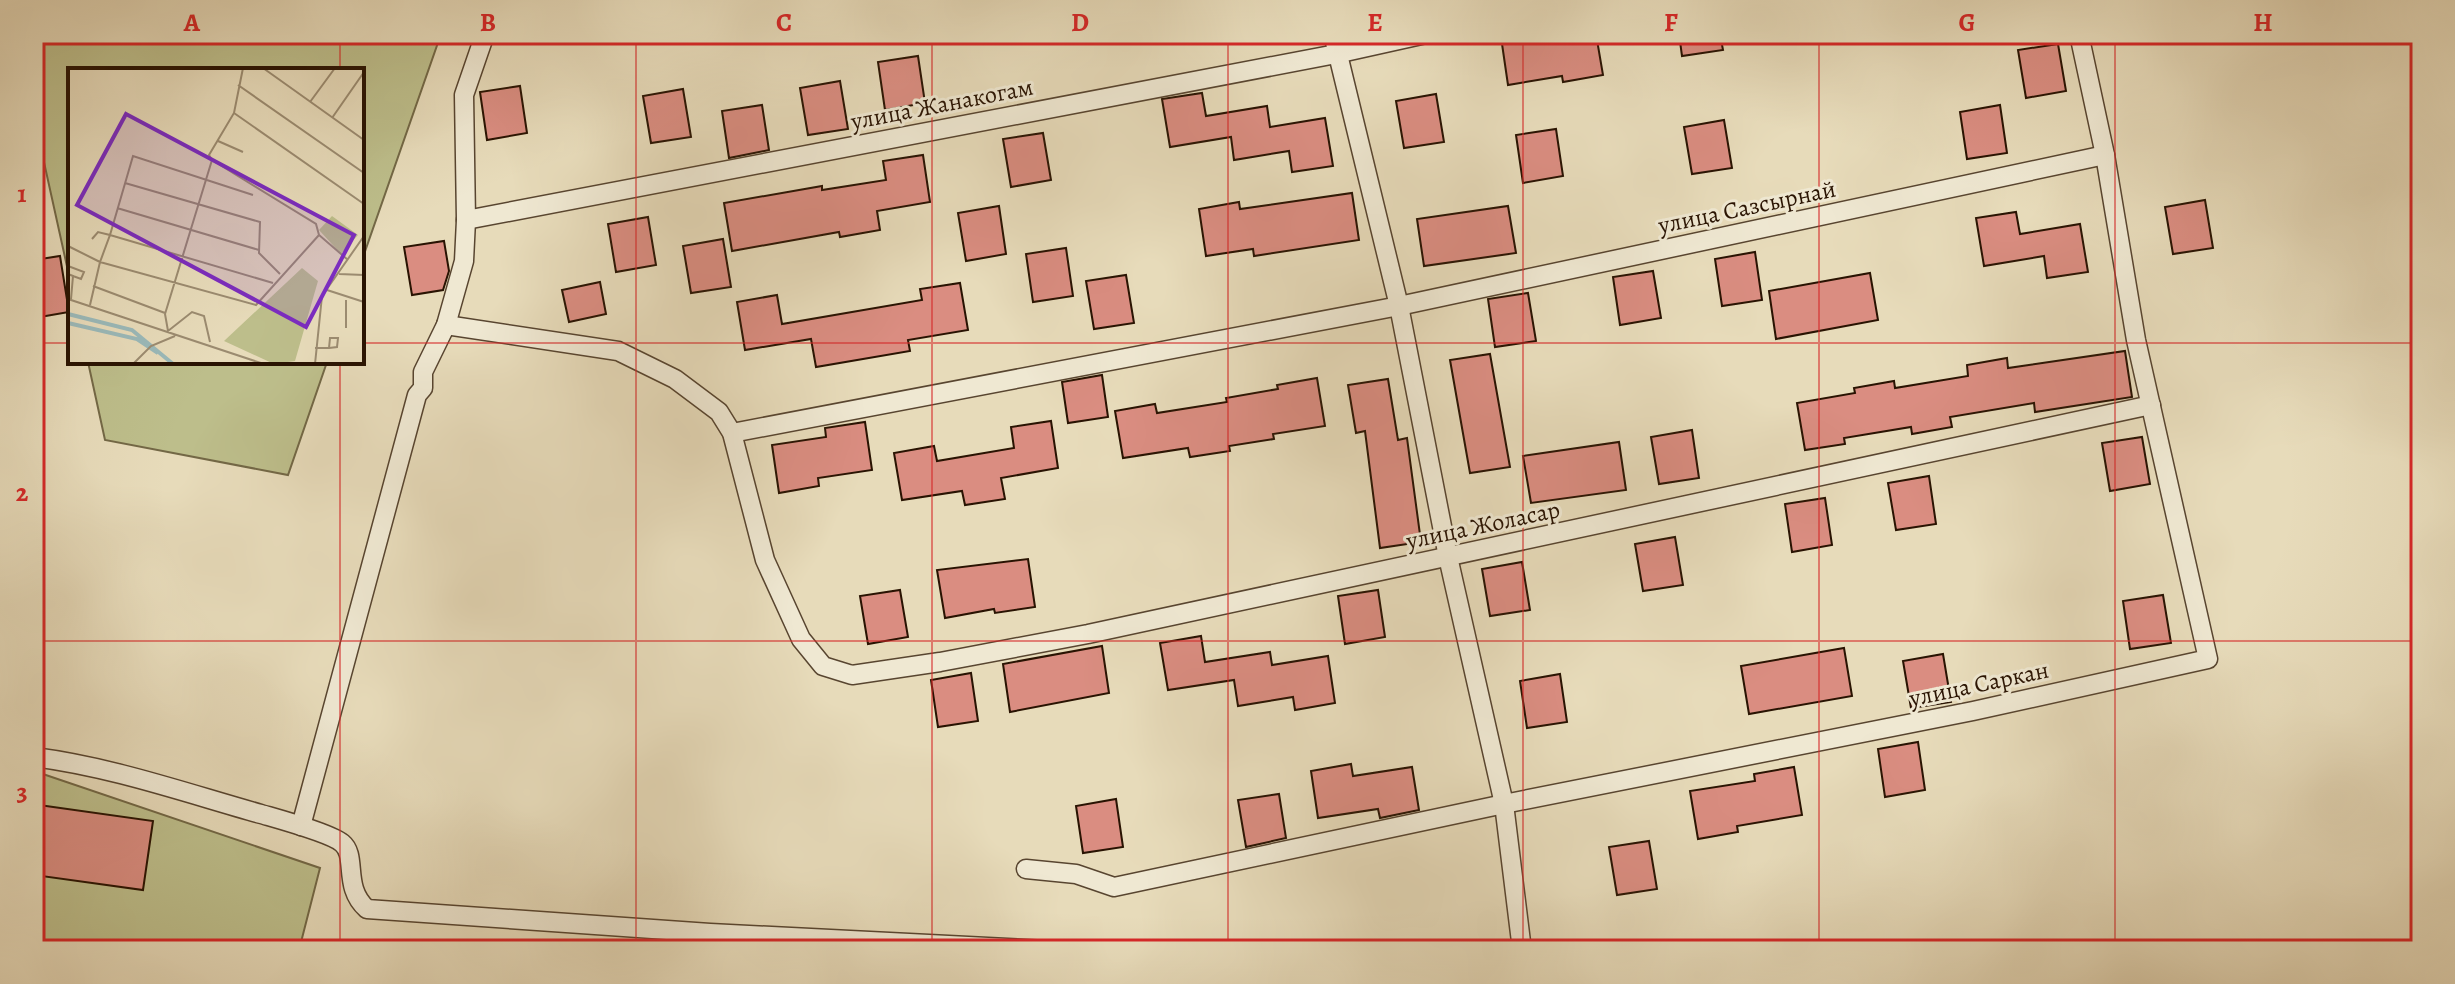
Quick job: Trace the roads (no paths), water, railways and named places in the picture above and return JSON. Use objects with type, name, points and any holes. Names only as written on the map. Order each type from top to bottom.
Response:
[{"type":"street","points":[[301,826],[417,395],[423,388],[423,372],[446,325],[464,261],[464,95],[485,34]]},
{"type":"street","points":[[1333,34],[1399,306],[1448,557],[1504,804],[1522,950]]},
{"type":"street","name":"улица Жанакогам","points":[[466,220],[1336,54],[1426,34]]},
{"type":"street","points":[[2079,34],[2105,155],[2136,340],[2151,405]]},
{"type":"street","name":"улица Сазсырнай","points":[[732,433],[1399,306],[2105,155]]},
{"type":"street","points":[[446,325],[618,351],[675,379],[719,412],[732,433]]},
{"type":"street","name":"улица Жоласар","points":[[732,433],[765,560],[801,639],[823,666],[852,675],[1088,634],[2151,405]]},
{"type":"street","name":"улица Саркан","points":[[1504,804],[1957,714],[2208,659],[2151,405]]},
{"type":"street","points":[[34,757],[86,764],[301,826],[342,843],[349,852],[351,886],[358,901],[367,909],[710,933],[1047,950]]},
{"type":"street","points":[[1026,869],[1076,874],[1114,887],[1504,804]]}]
